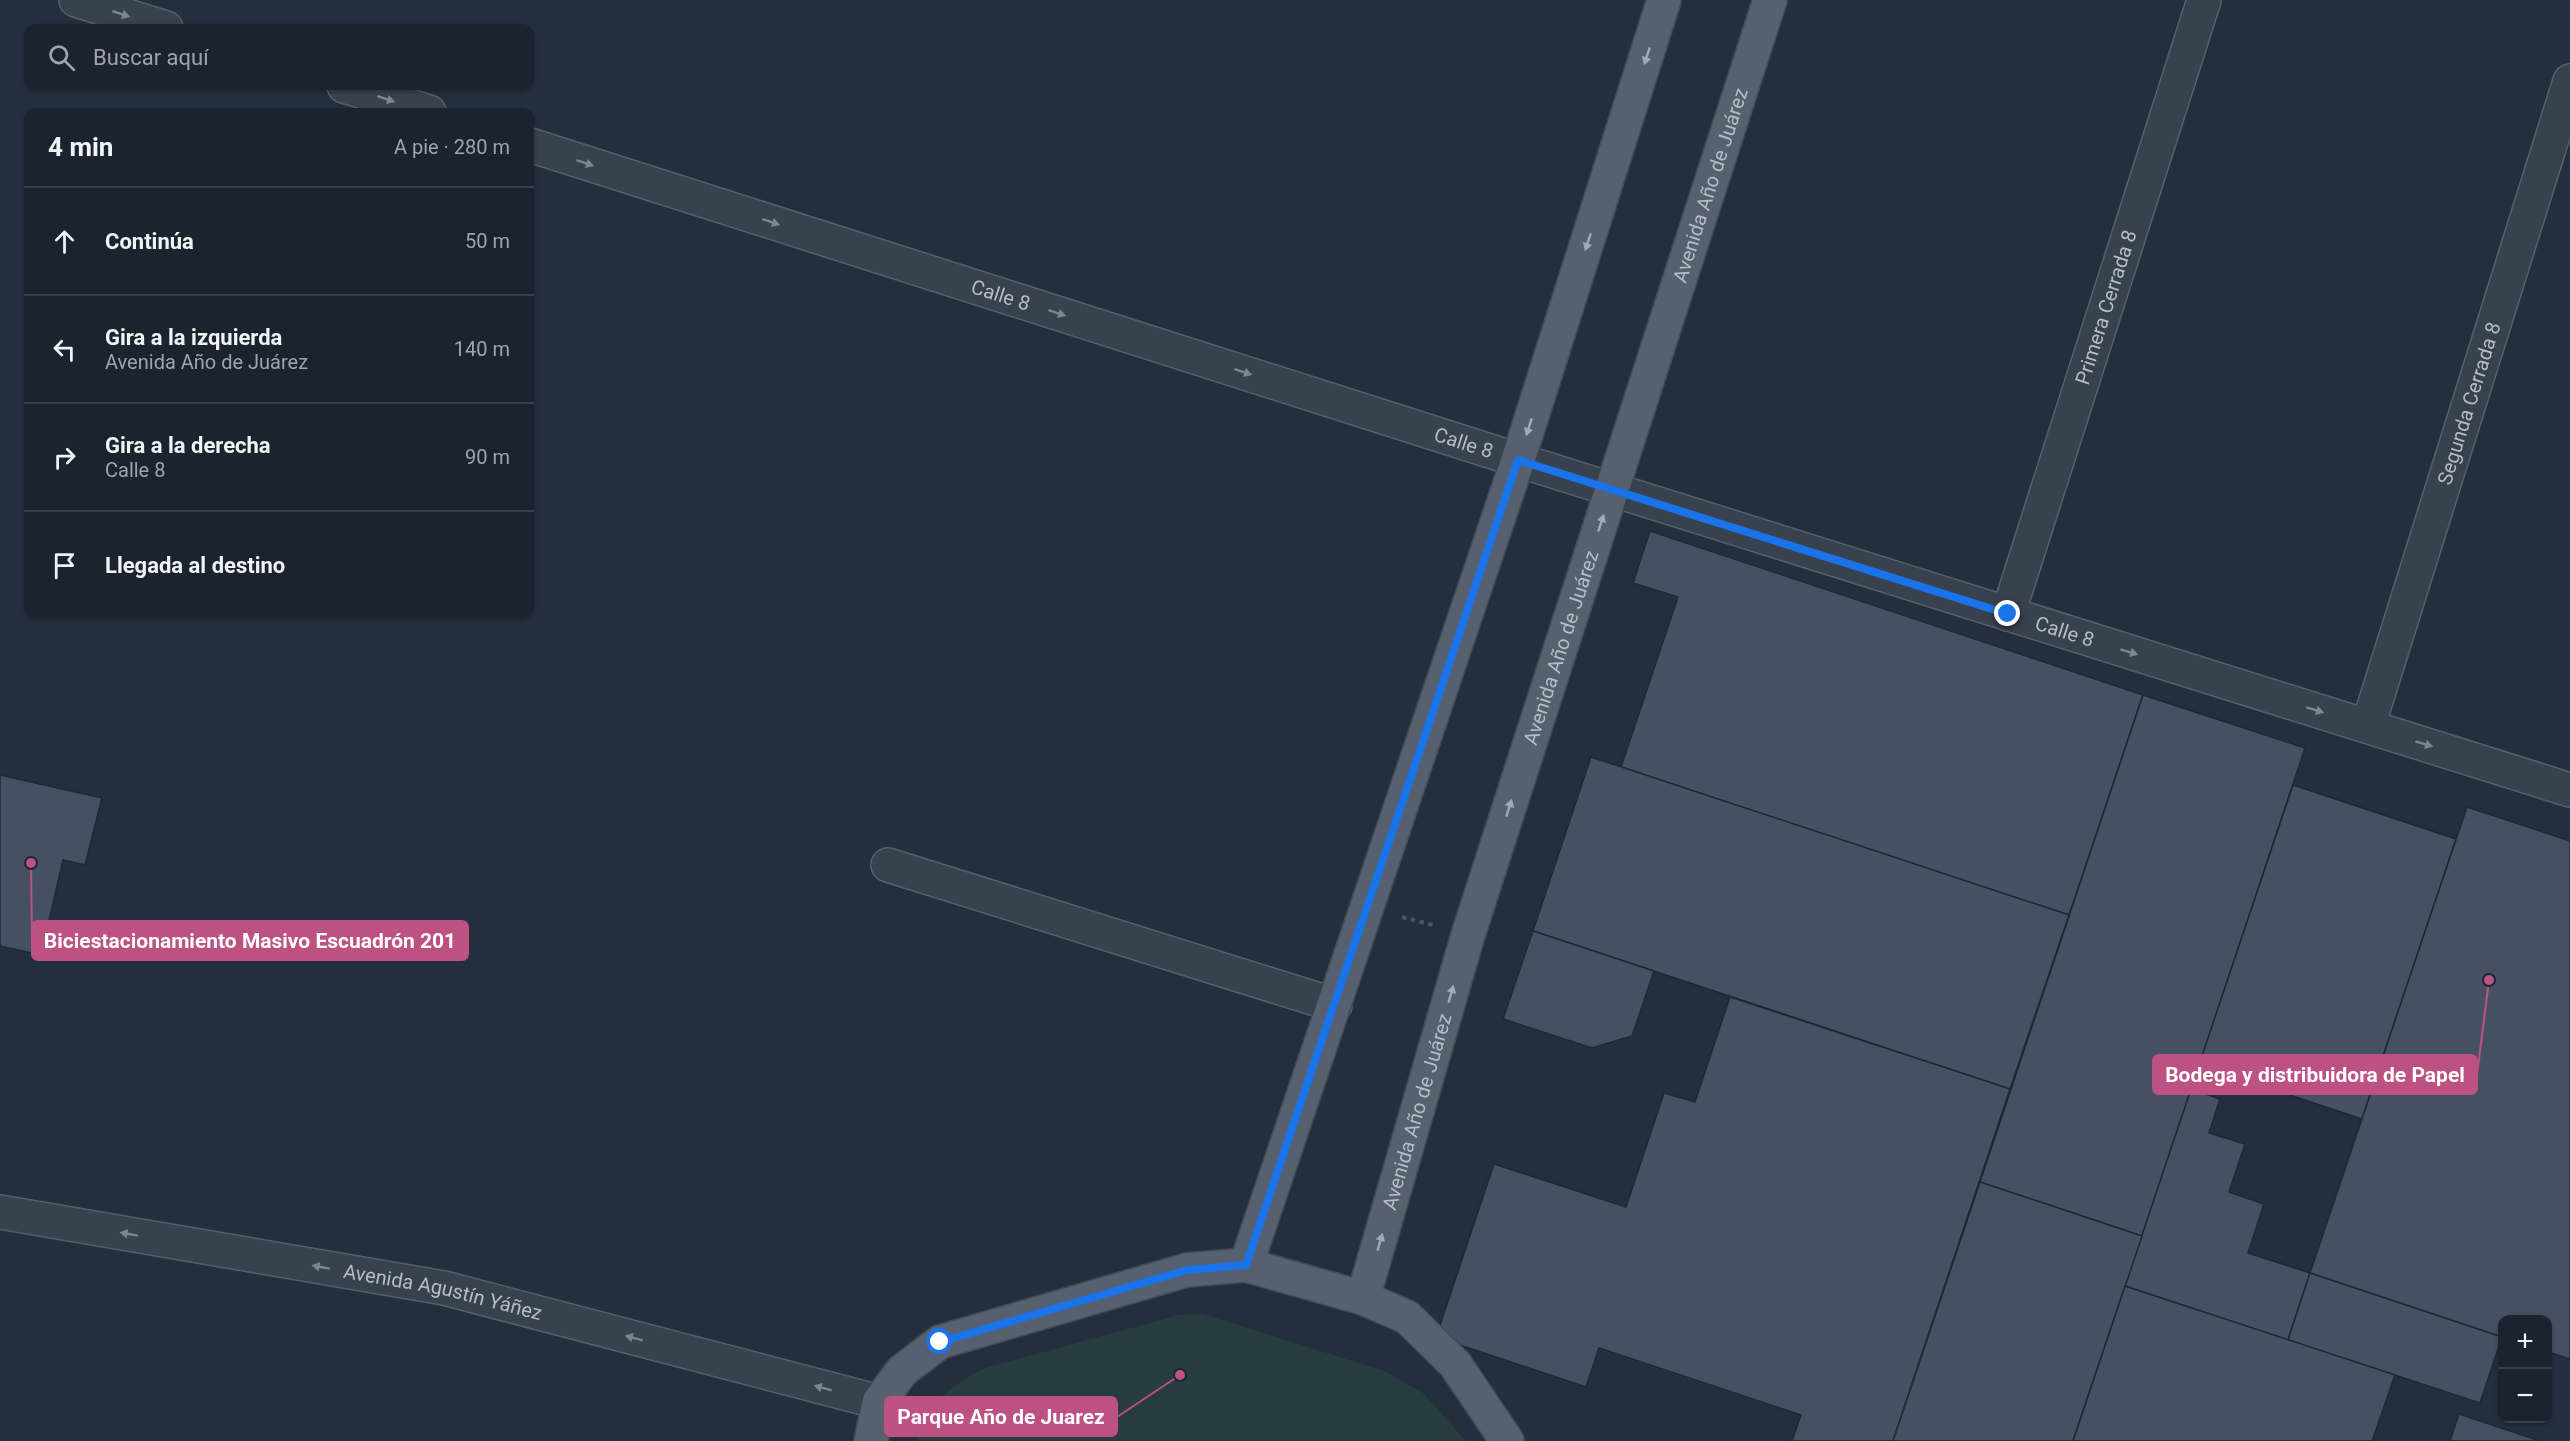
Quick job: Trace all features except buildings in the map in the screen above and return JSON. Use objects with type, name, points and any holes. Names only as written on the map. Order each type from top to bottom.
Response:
[{"type":"main road","points":[[1246,1265],[1518,460],[1664,0]]},
{"type":"main road","name":"Avenida Año de Juárez","points":[[1363,1298],[1468,935],[1770,0]]},
{"type":"main road","points":[[871,1441],[879,1402],[902,1371],[940,1342],[1187,1270],[1246,1265],[1363,1298],[1407,1317],[1455,1364],[1507,1441]]},
{"type":"street","points":[[76,0],[153,24]]},
{"type":"street","name":"Primera Cerrada 8","points":[[2008,614],[2204,0]]},
{"type":"street","name":"Segunda Cerrada 8","points":[[2368,726],[2570,81]]},
{"type":"street","points":[[357,90],[416,108]]},
{"type":"street","name":"Calle 8","points":[[534,146],[1518,460],[2570,790]]},
{"type":"street","points":[[888,865],[1335,1005]]},
{"type":"street","name":"Avenida Agustín Yáñez","points":[[0,1212],[444,1288],[879,1402]]},
{"type":"path","points":[[1367,908],[1468,935]]},
{"type":"green space","points":[[1203,1314],[1384,1371],[1423,1393],[1466,1441],[918,1441],[928,1416],[943,1396],[962,1381],[985,1368],[1179,1315]]},
{"type":"place","name":"Biciestacionamiento Masivo Escuadrón 201","points":[[31,863]]},
{"type":"place","name":"Bodega y distribuidora de Papel","points":[[2489,980]]},
{"type":"place","name":"Parque Año de Juarez","points":[[1180,1375]]},
{"type":"route","points":[[940,1342],[1187,1270],[1246,1265],[1518,460],[2008,614]]}]
